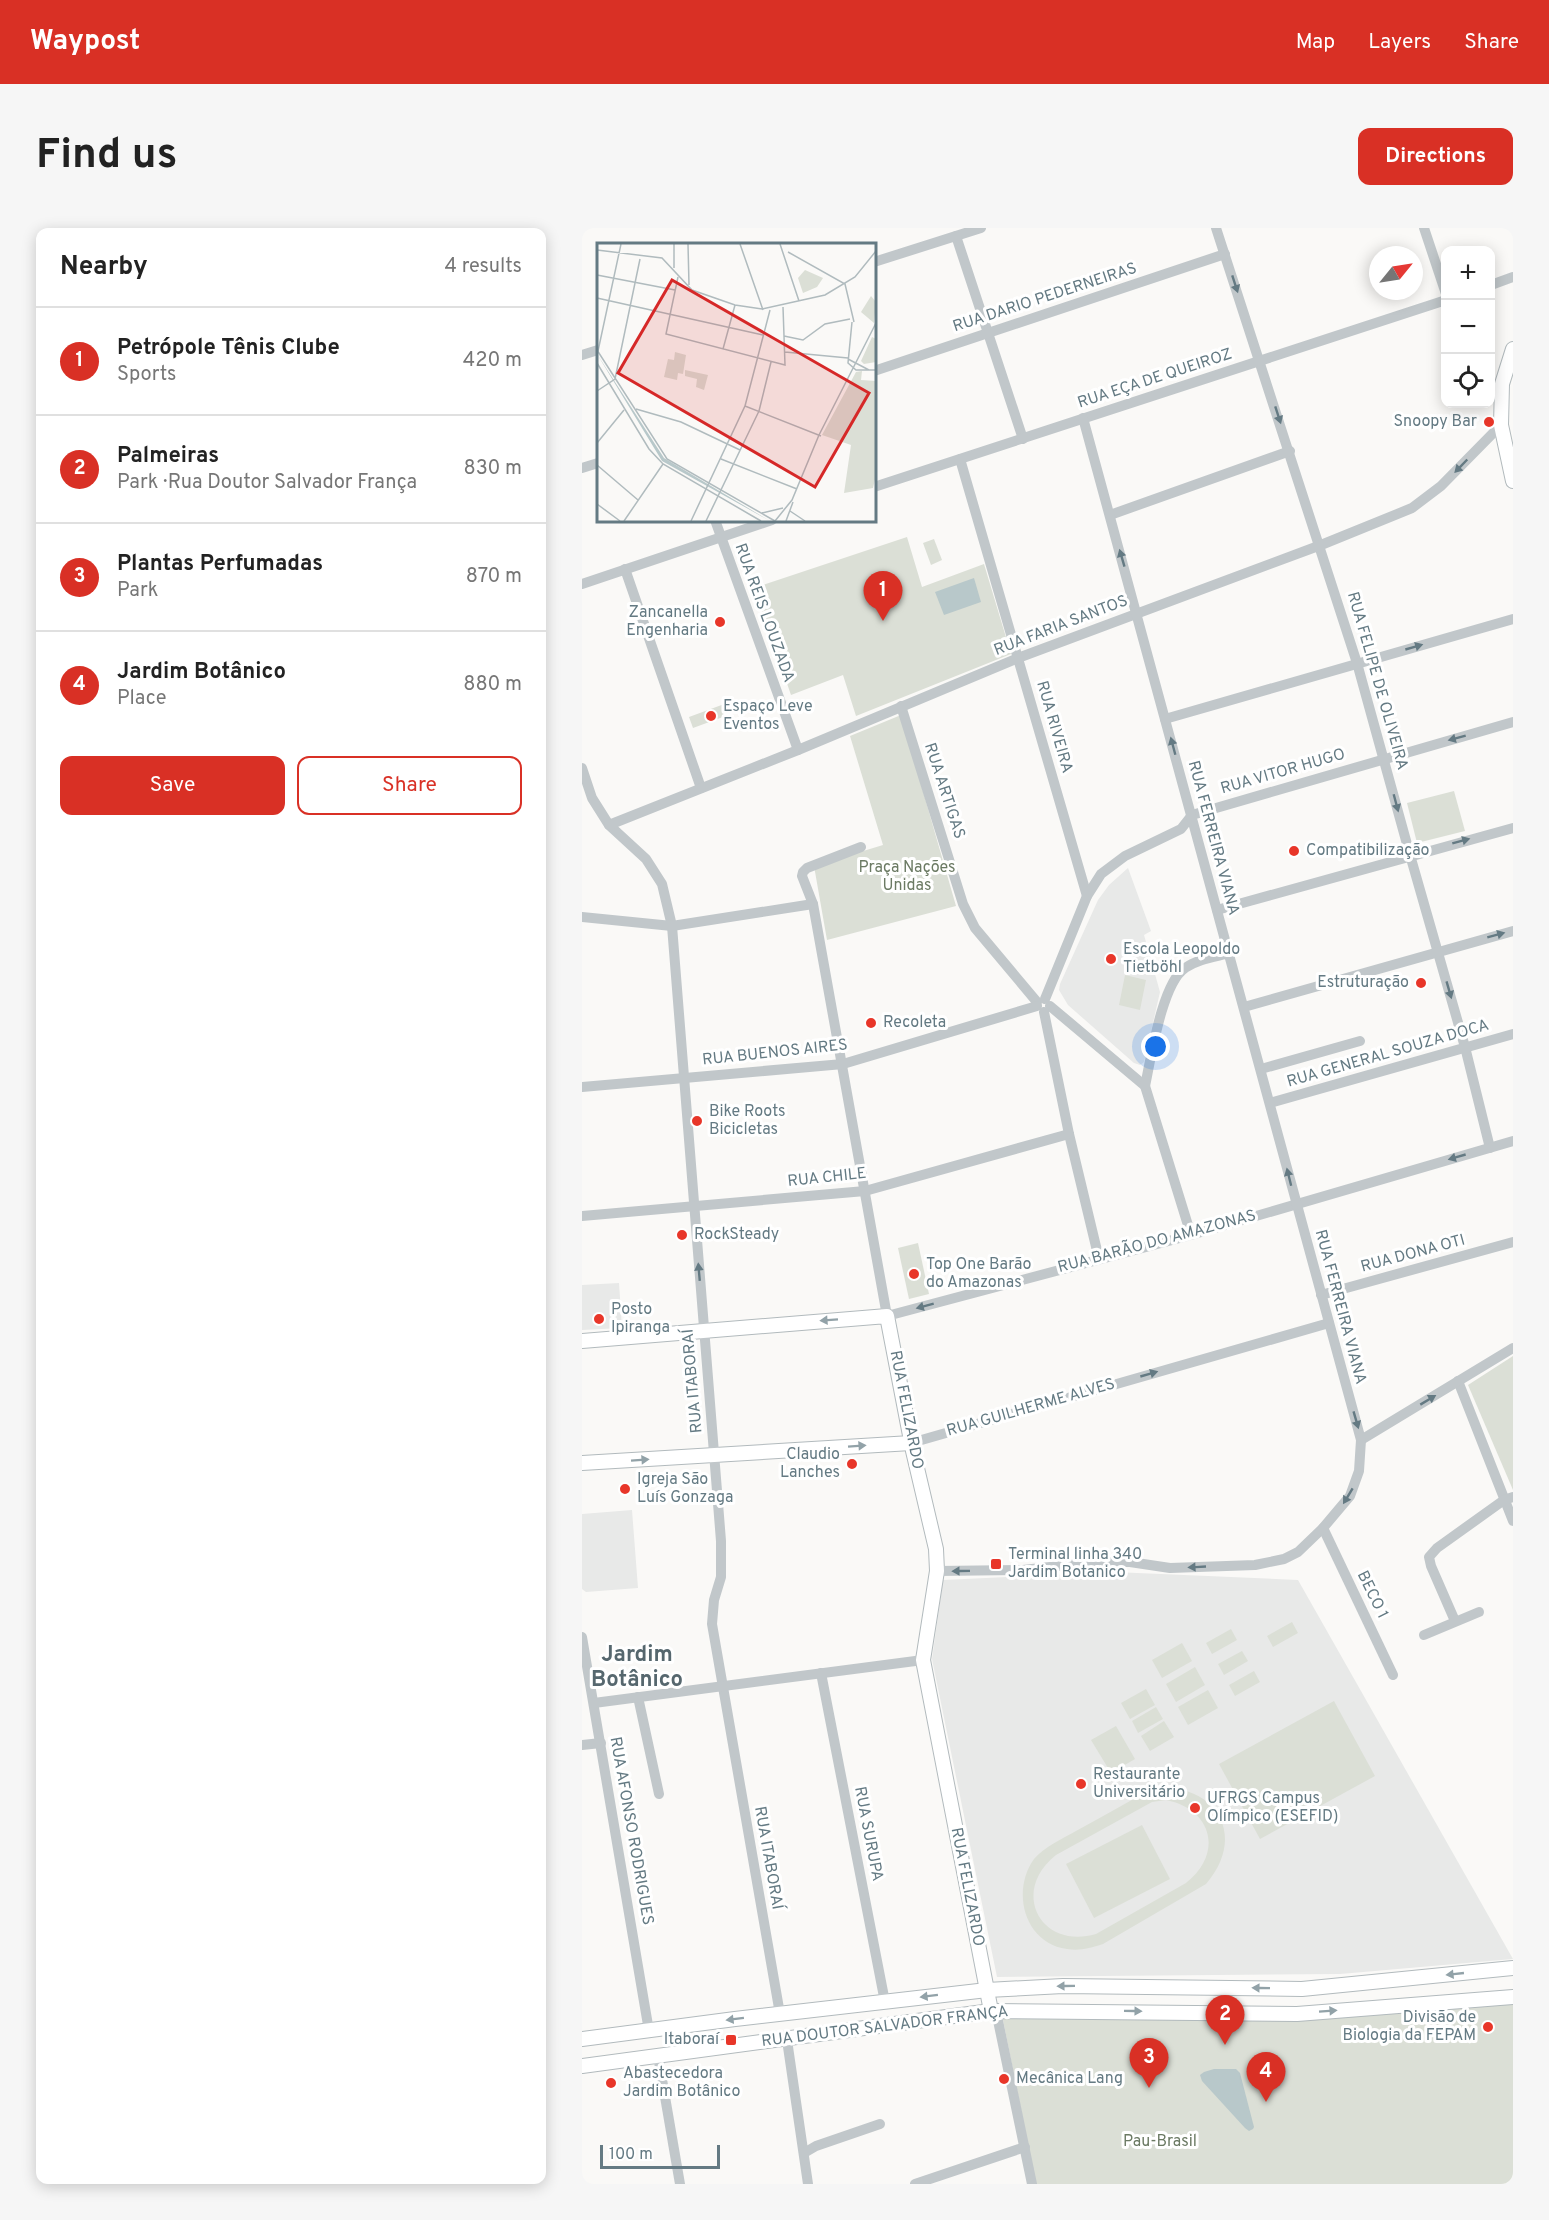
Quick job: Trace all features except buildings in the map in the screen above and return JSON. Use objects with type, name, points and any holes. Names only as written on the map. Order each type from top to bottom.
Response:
[{"type":"main road","points":[[1513,349],[1502,384],[1502,424],[1513,481]]},
{"type":"main road","name":"RUA BARÃO DO AMAZONAS","points":[[582,1341],[887,1316]]},
{"type":"main road","name":"RUA FELIZARDO","points":[[887,1316],[911,1443],[931,1527],[937,1571],[923,1660],[993,2011]]},
{"type":"main road","name":"RUA GUILHERME ALVES","points":[[582,1463],[911,1443]]},
{"type":"main road","name":"RUA DOUTOR SALVADOR FRANÇA","points":[[582,2039],[987,1990],[1063,1986],[1302,1989],[1513,1968]]},
{"type":"main road","name":"RUA DOUTOR SALVADOR FRANÇA","points":[[582,2066],[993,2011],[1297,2014],[1513,1997]]},
{"type":"street","points":[[876,261],[981,228]]},
{"type":"street","name":"RUA FELIPE DE OLIVEIRA","points":[[1216,228],[1321,545],[1357,663],[1465,1047],[1490,1148]]},
{"type":"street","points":[[1424,228],[1441,279]]},
{"type":"street","points":[[956,236],[986,333],[1023,439]]},
{"type":"street","name":"RUA DARIO PEDERNEIRAS","points":[[876,370],[1225,254]]},
{"type":"street","points":[[1495,284],[1513,277]]},
{"type":"street","name":"RUA EÇA DE QUEIROZ","points":[[876,486],[1441,302]]},
{"type":"street","points":[[582,355],[597,350]]},
{"type":"street","name":"RUA FERREIRA VIANA","points":[[937,1571],[1023,1570],[1107,1562],[1130,1562],[1170,1568],[1255,1565],[1284,1559],[1298,1552],[1323,1528],[1350,1496],[1359,1471],[1361,1440],[1083,418]]},
{"type":"street","name":"RUA FARIA SANTOS","points":[[609,825],[798,750],[1018,658],[1321,545],[1412,508],[1441,486],[1502,424]]},
{"type":"street","points":[[1110,515],[1290,451]]},
{"type":"street","name":"RUA RIVEIRA","points":[[960,459],[1088,896]]},
{"type":"street","points":[[582,468],[597,463]]},
{"type":"street","name":"RUA REIS LOUZADA","points":[[717,522],[798,750]]},
{"type":"street","points":[[582,584],[766,522]]},
{"type":"street","points":[[625,569],[701,788]]},
{"type":"street","points":[[1165,719],[1513,619]]},
{"type":"street","name":"RUA ARTIGAS","points":[[901,706],[963,904],[975,927],[1043,1005],[1146,1086]]},
{"type":"street","name":"RUA VITOR HUGO","points":[[1088,896],[1101,874],[1125,856],[1181,829],[1192,815],[1513,722]]},
{"type":"street","name":"RUA ITABORAÍ","points":[[582,768],[592,798],[609,825],[646,859],[662,884],[672,926],[721,1541],[721,1577],[714,1600],[712,1624],[780,2014]]},
{"type":"street","points":[[1217,910],[1513,828]]},
{"type":"street","name":"RUA FELIZARDO","points":[[861,847],[807,868],[802,876],[813,904],[887,1316]]},
{"type":"street","points":[[1088,896],[1043,1005],[1069,1134],[1099,1259]]},
{"type":"street","points":[[582,917],[672,926],[813,904]]},
{"type":"street","points":[[1244,1007],[1513,931]]},
{"type":"street","points":[[1191,1235],[1146,1086],[1161,1016],[1174,981],[1183,969],[1195,963],[1230,953]]},
{"type":"street","name":"RUA BUENOS AIRES","points":[[582,1088],[843,1064],[1043,1005]]},
{"type":"street","name":"RUA GENERAL SOUZA DOCA","points":[[1270,1103],[1513,1034]]},
{"type":"street","points":[[1261,1069],[1360,1041]]},
{"type":"street","name":"RUA CHILE","points":[[582,1216],[865,1191],[1069,1134]]},
{"type":"street","name":"RUA BARÃO DO AMAZONAS","points":[[887,1316],[1191,1235],[1513,1141]]},
{"type":"street","name":"RUA DONA OTI","points":[[1321,1294],[1513,1242]]},
{"type":"street","name":"RUA GUILHERME ALVES","points":[[911,1443],[1329,1323]]},
{"type":"street","points":[[1361,1440],[1513,1348]]},
{"type":"street","points":[[1458,1382],[1508,1499],[1513,1521]]},
{"type":"street","points":[[1455,1622],[1429,1557],[1437,1548],[1508,1499]]},
{"type":"street","name":"BECO 1","points":[[1323,1528],[1394,1675]]},
{"type":"street","points":[[1424,1635],[1479,1612]]},
{"type":"street","name":"RUA AFONSO RODRIGUES","points":[[582,1636],[649,2031]]},
{"type":"street","points":[[594,1703],[923,1660]]},
{"type":"street","name":"RUA SURUPA","points":[[821,1673],[885,2002]]},
{"type":"street","points":[[638,1697],[659,1794]]},
{"type":"street","points":[[582,1745],[601,1743]]},
{"type":"street","name":"RUA FELIZARDO","points":[[993,2011],[1032,2184]]},
{"type":"street","points":[[787,2040],[808,2184]]},
{"type":"street","points":[[658,2056],[680,2184]]},
{"type":"street","points":[[804,2153],[816,2146],[880,2124]]},
{"type":"street","points":[[915,2184],[1025,2147]]},
{"type":"shaded area","points":[[974,578],[981,602],[944,615],[935,592]]},
{"type":"shaded area","name":"Escola Leopoldo Tietböhl","points":[[1128,868],[1151,931],[1144,935],[1160,992],[1144,1062],[1140,1065],[1134,1063],[1068,1005],[1059,990],[1098,900],[1109,885]]},
{"type":"shaded area","points":[[619,1283],[622,1328],[582,1330],[582,1285]]},
{"type":"shaded area","points":[[632,1510],[638,1588],[586,1592],[582,1589],[582,1514]]},
{"type":"shaded area","name":"UFRGS Campus Olímpico (ESEFID)","points":[[1114,1572],[1298,1580],[1513,1959],[1340,1974],[997,1977],[932,1659],[943,1580]]},
{"type":"shaded area","points":[[1214,2069],[1236,2069],[1240,2073],[1253,2129],[1249,2131],[1245,2128],[1202,2081],[1200,2075]]},
{"type":"green space","points":[[907,537],[922,587],[984,564],[1011,654],[856,716],[843,675],[791,695],[754,588]]},
{"type":"green space","points":[[934,539],[942,560],[931,565],[923,543]]},
{"type":"green space","name":"Espaço Leve Eventos","points":[[727,703],[731,714],[693,728],[689,717]]},
{"type":"green space","name":"Praça Nações Unidas","points":[[901,715],[956,906],[827,940],[814,866],[883,845],[850,736]]},
{"type":"green space","points":[[1454,791],[1465,831],[1417,843],[1407,803]]},
{"type":"green space","points":[[1125,975],[1146,980],[1140,1010],[1119,1005]]},
{"type":"green space","name":"Top One Barão do Amazonas","points":[[918,1243],[929,1294],[909,1299],[898,1248]]},
{"type":"green space","points":[[1513,1356],[1513,1490],[1468,1385]]},
{"type":"green space","points":[[1292,1622],[1298,1633],[1273,1647],[1267,1636]]},
{"type":"green space","points":[[1231,1629],[1237,1640],[1212,1654],[1206,1643]]},
{"type":"green space","points":[[1182,1643],[1192,1661],[1162,1678],[1152,1660]]},
{"type":"green space","points":[[1242,1651],[1248,1661],[1224,1675],[1218,1664]]},
{"type":"green space","points":[[1195,1667],[1205,1685],[1176,1702],[1166,1684]]},
{"type":"green space","points":[[1254,1671],[1260,1682],[1235,1696],[1229,1685]]},
{"type":"green space","points":[[1146,1689],[1155,1705],[1130,1719],[1121,1703]]},
{"type":"green space","points":[[1208,1690],[1218,1708],[1188,1725],[1178,1707]]},
{"type":"green space","points":[[1334,1701],[1375,1776],[1260,1839],[1219,1764]]},
{"type":"green space","points":[[1156,1707],[1163,1719],[1138,1733],[1132,1721]]},
{"type":"green space","points":[[1164,1721],[1174,1737],[1150,1751],[1141,1736]]},
{"type":"green space","points":[[1116,1726],[1135,1759],[1111,1773],[1091,1740]]},
{"type":"green space","points":[[1161,1787],[1182,1790],[1199,1796],[1212,1806],[1221,1819],[1225,1834],[1224,1850],[1218,1867],[1206,1884],[1103,1944],[1076,1950],[1052,1945],[1040,1937],[1032,1926],[1023,1900],[1023,1886],[1034,1859],[1054,1844],[1144,1793]],"holes":[[[1166,1800],[1182,1805],[1203,1822],[1208,1846],[1205,1859],[1198,1871],[1186,1883],[1096,1934],[1076,1937],[1060,1933],[1047,1926],[1038,1914],[1034,1900],[1035,1885],[1042,1869],[1056,1855],[1152,1802]]]},
{"type":"green space","points":[[1142,1825],[1170,1879],[1094,1918],[1066,1864]]},
{"type":"green space","name":"Pau-Brasil","points":[[1513,2004],[1513,2184],[1036,2184],[1002,2015],[1134,2020],[1305,2020]]},
{"type":"place","name":"Snoopy Bar","points":[[1489,422]]},
{"type":"place","name":"Petrópole Tênis Clube","points":[[883,621]]},
{"type":"place","name":"Zancanella Engenharia","points":[[720,622]]},
{"type":"place","name":"Espaço Leve Eventos","points":[[711,716]]},
{"type":"place","name":"Compatibilização","points":[[1294,851]]},
{"type":"place","name":"Escola Leopoldo Tietböhl","points":[[1111,959]]},
{"type":"place","name":"Estruturação","points":[[1421,983]]},
{"type":"place","name":"Recoleta","points":[[871,1023]]},
{"type":"place","name":"Bike Roots Bicicletas","points":[[697,1121]]},
{"type":"place","name":"RockSteady","points":[[682,1235]]},
{"type":"place","name":"Top One Barão do Amazonas","points":[[914,1274]]},
{"type":"place","name":"Posto Ipiranga","points":[[599,1319]]},
{"type":"place","name":"Claudio Lanches","points":[[852,1464]]},
{"type":"place","name":"Igreja São Luís Gonzaga","points":[[625,1489]]},
{"type":"place","name":"Terminal linha 340 Jardim Botanico","points":[[996,1564]]},
{"type":"place","name":"Restaurante Universitário","points":[[1081,1784]]},
{"type":"place","name":"UFRGS Campus Olímpico (ESEFID)","points":[[1195,1808]]},
{"type":"place","name":"Divisão de Biologia da FEPAM","points":[[1488,2027]]},
{"type":"place","name":"Itaboraí","points":[[731,2040]]},
{"type":"place","name":"Palmeiras","points":[[1225,2045]]},
{"type":"place","name":"Mecânica Lang","points":[[1004,2079]]},
{"type":"place","name":"Abastecedora Jardim Botânico","points":[[611,2083]]},
{"type":"place","name":"Plantas Perfumadas","points":[[1149,2088]]},
{"type":"place","name":"Jardim Botânico","points":[[1266,2102]]},
{"type":"district","name":"Jardim Botânico","points":[[637,1668]]}]
